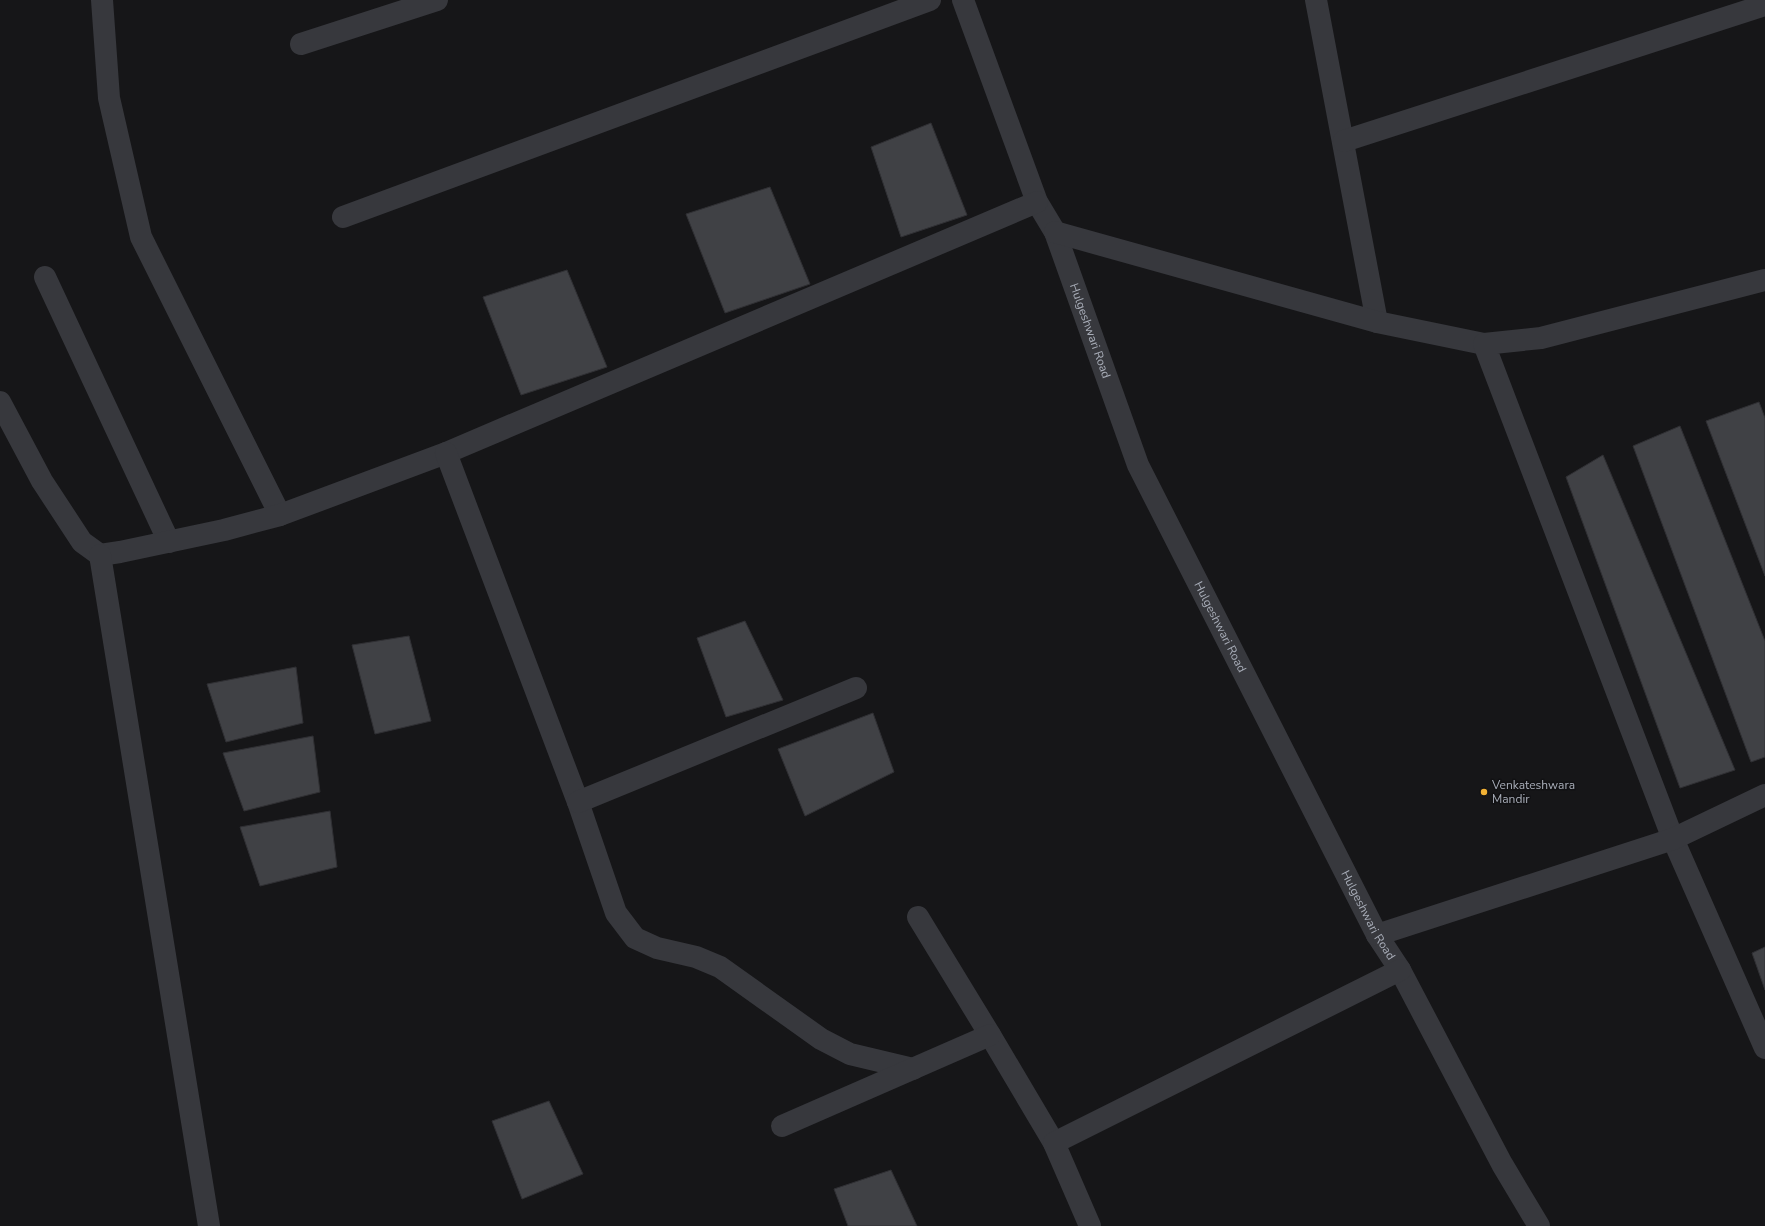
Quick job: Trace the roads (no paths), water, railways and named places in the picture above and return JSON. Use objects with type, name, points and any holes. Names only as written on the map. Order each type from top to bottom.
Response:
[{"type":"street","points":[[102,0],[109,98],[141,237],[280,515]]},
{"type":"street","points":[[301,44],[437,0]]},
{"type":"street","points":[[343,217],[930,0]]},
{"type":"street","name":"Hulgeshwari Road","points":[[963,0],[1037,202],[1055,232],[1138,465],[1377,935],[1400,970],[1502,1164],[1539,1226]]},
{"type":"street","points":[[1316,0],[1344,141],[1377,322]]},
{"type":"street","points":[[1344,141],[1765,5]]},
{"type":"street","points":[[0,402],[42,481],[82,542],[100,555],[120,552],[224,530],[280,515],[446,452],[1037,202]]},
{"type":"street","points":[[1055,232],[1377,322],[1484,344],[1541,338],[1765,280]]},
{"type":"street","points":[[45,277],[169,542]]},
{"type":"street","points":[[1484,344],[1674,839],[1765,1048]]},
{"type":"street","points":[[446,452],[578,802],[616,913],[635,938],[657,948],[696,957],[720,967],[821,1039],[850,1054],[913,1069]]},
{"type":"street","points":[[100,555],[209,1226]]},
{"type":"street","points":[[578,802],[856,688]]},
{"type":"street","points":[[1377,935],[1674,839],[1765,795]]},
{"type":"street","points":[[918,918],[1054,1143],[1090,1226]]},
{"type":"street","points":[[1054,1143],[1400,970]]},
{"type":"street","points":[[782,1126],[990,1035]]},
{"type":"place","name":"Venkateshwara Mandir","points":[[1484,792]]}]
